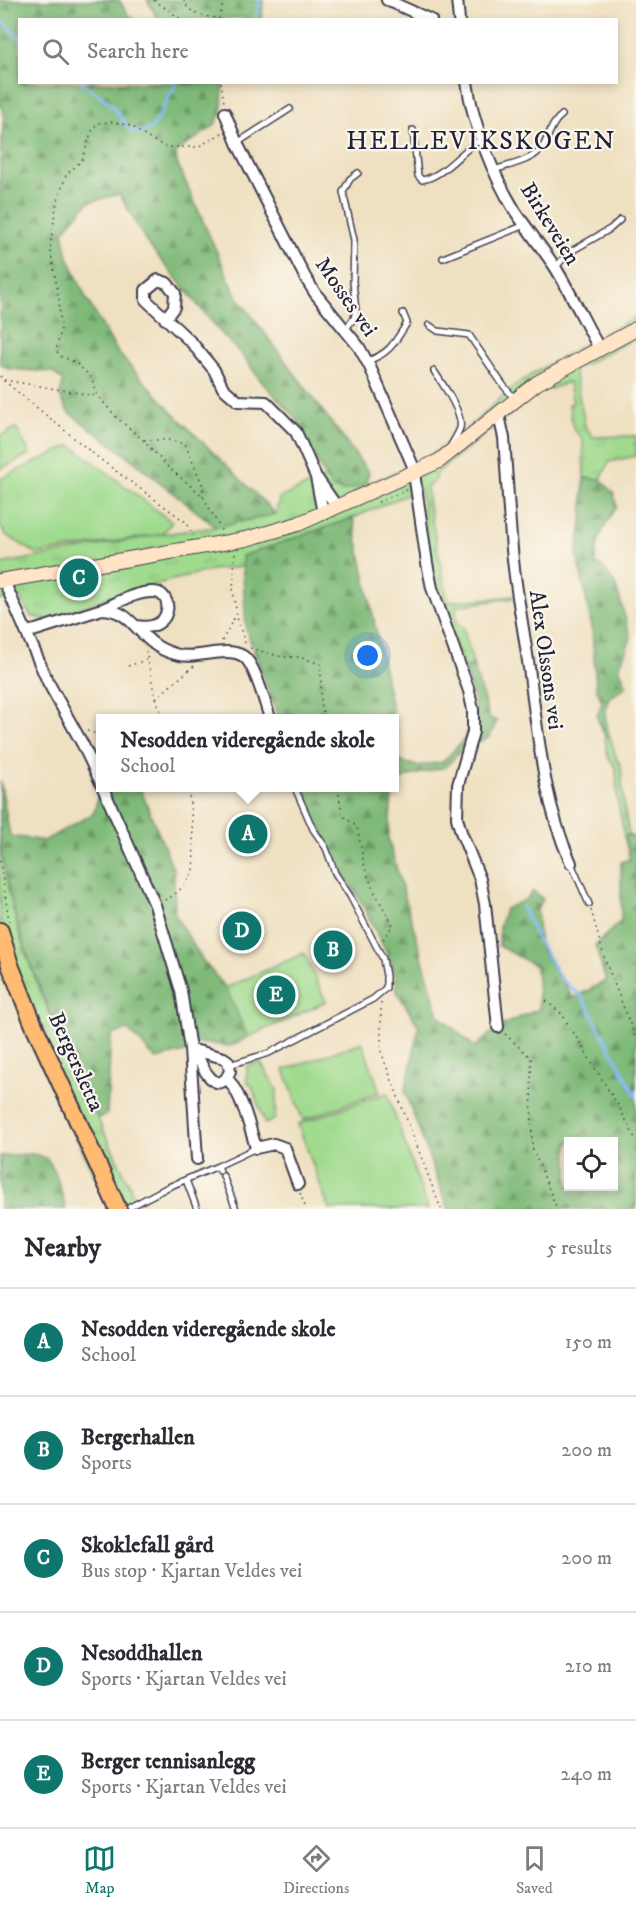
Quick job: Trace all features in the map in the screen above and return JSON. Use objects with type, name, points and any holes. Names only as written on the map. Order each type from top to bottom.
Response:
[{"type":"main road","points":[[2,581],[200,548],[272,532],[323,513],[439,461],[537,383],[636,329]]},
{"type":"main road","name":"Bergersletta","points":[[5,927],[10,965],[29,1012],[124,1208]]},
{"type":"street","points":[[387,0],[427,18]]},
{"type":"street","points":[[457,0],[459,18]]},
{"type":"street","name":"Birkeveien","points":[[468,84],[482,139],[494,170],[515,210],[574,299],[599,348]]},
{"type":"street","name":"Mosses vei","points":[[225,113],[237,143],[305,277],[321,301],[346,329],[366,361],[413,466],[432,588],[469,691],[473,710],[473,732],[458,785],[457,818],[480,879],[485,904],[498,1027]]},
{"type":"street","points":[[165,319],[192,343],[214,370],[223,388],[238,401],[266,402],[297,432],[316,477],[323,513]]},
{"type":"street","name":"Alex Olssons vei","points":[[496,415],[500,420],[504,438],[513,559],[541,762],[561,838],[571,863]]},
{"type":"street","points":[[316,477],[337,507]]},
{"type":"street","points":[[2,581],[48,682],[96,772]]},
{"type":"street","points":[[26,632],[102,609],[144,593],[162,594],[167,603],[167,613],[162,621],[146,628],[136,626]]},
{"type":"street","points":[[102,609],[123,614],[160,647],[184,656],[225,653],[242,655],[251,663],[269,714]]},
{"type":"street","points":[[105,792],[155,905],[181,991],[193,1051],[197,1159]]},
{"type":"street","points":[[193,1051],[224,1058],[231,1071],[227,1078],[215,1081],[208,1077],[193,1051]]},
{"type":"street","points":[[227,1078],[239,1097],[256,1149],[274,1144],[285,1148],[298,1184]]},
{"type":"lane","points":[[237,143],[290,109]]},
{"type":"lane","points":[[494,170],[536,154],[553,125],[562,115]]},
{"type":"lane","points":[[413,130],[418,176],[422,180],[432,177],[471,145],[482,139]]},
{"type":"lane","points":[[346,329],[356,311],[353,282],[354,240],[343,192],[350,179],[358,173]]},
{"type":"lane","points":[[555,268],[568,254],[610,229],[620,220]]},
{"type":"lane","points":[[443,258],[525,225]]},
{"type":"lane","points":[[366,361],[383,355],[390,349],[407,323],[403,313]]},
{"type":"lane","points":[[429,325],[435,330],[469,335],[515,399]]},
{"type":"lane","points":[[434,371],[455,407],[460,421],[460,428],[451,453]]},
{"type":"lane","points":[[229,1065],[269,1053],[373,999],[386,988],[382,959],[350,896],[335,873],[326,848],[313,829],[298,792]]},
{"type":"lane","name":"Alex Olssons vei","points":[[571,863],[589,904]]},
{"type":"lane","points":[[124,1208],[186,1180],[220,1171],[256,1149]]},
{"type":"lane","points":[[220,1171],[236,1209]]},
{"type":"lane","points":[[186,1180],[197,1209]]},
{"type":"path","points":[[154,0],[179,18]]},
{"type":"path","points":[[184,0],[193,12],[215,18]]},
{"type":"path","points":[[219,18],[224,0]]},
{"type":"path","points":[[221,84],[225,113]]},
{"type":"path","points":[[223,533],[203,496],[169,468],[144,440],[117,418],[98,396],[90,376],[75,362],[60,356],[56,350],[61,331],[59,299],[50,248],[56,206],[66,175],[82,160],[91,134],[98,123],[132,126],[146,137],[166,147],[198,147],[230,127]]},
{"type":"path","points":[[0,376],[100,460],[188,523],[200,548]]},
{"type":"path","points":[[3,380],[98,396]]},
{"type":"path","points":[[144,440],[170,440],[185,444],[203,486],[203,496]]},
{"type":"path","points":[[235,552],[233,591],[238,621],[246,647],[282,657],[299,657],[321,664],[321,705],[324,714]]},
{"type":"path","points":[[148,638],[145,648],[147,660],[161,714]]},
{"type":"path","points":[[128,666],[147,660]]},
{"type":"path","points":[[155,905],[172,897],[193,870],[192,812],[189,792]]},
{"type":"path","points":[[339,792],[342,815],[357,827],[365,868],[373,889],[393,925],[376,947]]},
{"type":"path","points":[[0,861],[5,927]]},
{"type":"path","points":[[589,904],[605,960],[636,1040]]},
{"type":"path","points":[[386,988],[380,1007],[381,1049],[441,1209]]},
{"type":"path","points":[[546,1001],[562,1014],[619,1107],[636,1140]]},
{"type":"path","points":[[498,1027],[531,1058],[532,1146],[557,1209]]},
{"type":"path","points":[[298,1184],[306,1209]]},
{"type":"green space","points":[[0,0],[119,0],[129,16],[133,18],[18,18],[18,84],[223,84],[222,111],[214,126],[176,152],[177,163],[236,295],[369,473],[365,485],[342,491],[333,488],[295,417],[261,381],[243,356],[221,333],[147,243],[119,194],[89,202],[63,231],[68,257],[86,298],[118,353],[178,418],[276,514],[216,527],[68,412],[60,396],[63,381],[52,372],[8,369],[0,363],[0,159],[4,115],[0,104]]},
{"type":"green space","points":[[147,0],[263,0],[262,18],[157,18]]},
{"type":"green space","points":[[636,317],[636,339],[574,370],[585,426],[593,437],[636,436],[636,456],[609,462],[601,479],[584,478],[583,440],[573,428],[569,404],[573,403],[569,382],[547,390],[542,388],[520,404],[434,475],[436,479],[427,487],[448,602],[513,596],[513,598],[456,606],[457,624],[463,627],[473,664],[464,669],[435,584],[420,489],[353,518],[243,556],[243,567],[211,570],[111,596],[50,620],[31,616],[18,595],[0,600],[0,564],[162,534],[216,527],[276,514],[279,498],[326,477],[333,487],[342,491],[404,468],[448,444],[516,385]]},
{"type":"green space","points":[[16,428],[30,454],[0,469],[0,436]]},
{"type":"green space","points":[[71,445],[172,522],[162,534],[37,554],[6,535],[0,526],[0,479]]},
{"type":"green space","points":[[584,478],[601,479],[614,494],[617,507],[601,534],[595,564],[603,567],[616,586],[631,638],[619,668],[627,686],[608,699],[605,715],[609,736],[605,737],[597,717],[602,702],[596,687],[592,628],[577,554],[582,523]]},
{"type":"green space","points":[[353,518],[393,714],[277,714],[246,629],[242,556]]},
{"type":"green space","points":[[473,664],[489,718],[497,721],[489,738],[464,748],[445,767],[399,780],[399,761],[417,766],[443,762],[466,737],[475,705],[464,669]]},
{"type":"green space","points":[[610,736],[616,758],[621,765],[629,835],[624,836],[617,796],[616,768],[608,757],[605,737]]},
{"type":"green space","points":[[0,780],[10,836],[44,841],[94,813],[99,792],[142,792],[174,871],[175,915],[203,961],[226,988],[248,1037],[231,1046],[198,1043],[185,1052],[156,1059],[128,1030],[111,1035],[107,1114],[98,1119],[52,1017],[25,948],[14,913],[0,840]]},
{"type":"green space","points":[[304,792],[393,792],[388,839],[439,1016],[475,1047],[498,1027],[539,1009],[536,966],[499,946],[499,928],[505,909],[527,899],[533,891],[543,899],[537,910],[540,947],[573,998],[606,981],[595,945],[621,921],[621,862],[630,859],[624,836],[629,835],[636,839],[636,1209],[448,1209],[405,1092],[419,1027],[396,990],[396,977],[360,900],[317,828]]},
{"type":"green space","points":[[0,838],[13,908],[24,949],[62,1041],[132,1191],[137,1209],[110,1209],[25,1028],[0,958]]},
{"type":"green space","points":[[304,953],[326,1002],[248,1037],[226,988]]},
{"type":"green space","points":[[362,1042],[380,1092],[303,1120],[284,1070]]},
{"type":"green space","points":[[260,1062],[277,1089],[275,1119],[265,1124],[252,1086],[247,1082],[247,1066]]},
{"type":"green space","points":[[387,1093],[428,1209],[329,1209],[298,1124]]},
{"type":"green space","points":[[31,1154],[43,1157],[49,1162],[58,1181],[66,1209],[0,1209],[0,1156]]},
{"type":"waterway","points":[[255,18],[260,0]]},
{"type":"waterway","points":[[0,19],[18,36]]},
{"type":"waterway","points":[[84,84],[110,103],[131,132],[146,131],[153,127],[176,84]]},
{"type":"waterway","points":[[522,907],[537,939],[562,980],[583,998],[636,1096]]},
{"type":"place","name":"Skoklefall gård","points":[[79,578]]},
{"type":"place","name":"Nesodden videregående skole","points":[[248,834]]},
{"type":"place","name":"Nesoddhallen","points":[[242,931]]},
{"type":"place","name":"Bergerhallen","points":[[333,950]]},
{"type":"place","name":"Berger tennisanlegg","points":[[276,995]]},
{"type":"district","name":"HELLEVIKSKOGEN","points":[[481,141]]}]
